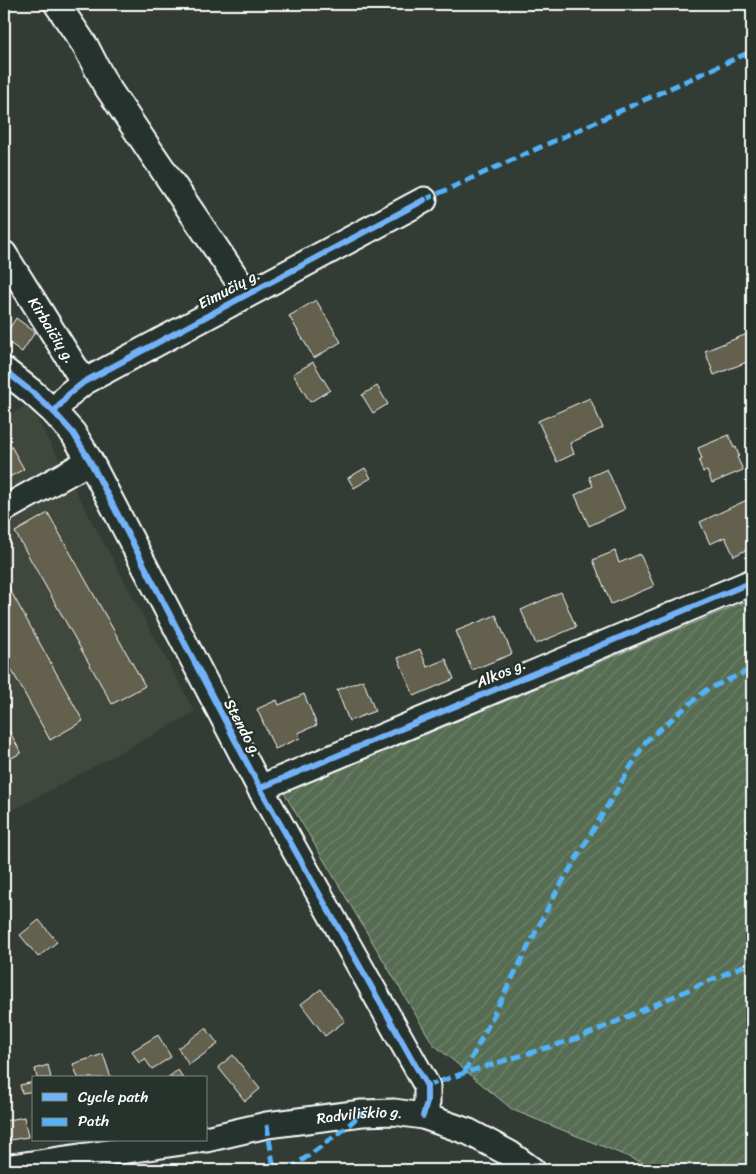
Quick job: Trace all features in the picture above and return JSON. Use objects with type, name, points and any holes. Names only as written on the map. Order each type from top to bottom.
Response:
[{"type":"street","points":[[56,4],[86,47],[105,84],[247,294]]},
{"type":"street","name":"Eimučių g.","points":[[54,412],[69,394],[84,382],[424,200]]},
{"type":"street","name":"Kirbaičių g.","points":[[4,254],[84,382]]},
{"type":"street","name":"Stendo g.","points":[[4,370],[54,412],[73,433],[90,461],[260,788],[427,1086],[427,1102],[423,1116]]},
{"type":"street","points":[[4,509],[90,461]]},
{"type":"street","name":"Alkos g.","points":[[260,788],[752,582]]},
{"type":"street","name":"Radviliškio g.","points":[[208,1139],[267,1125],[362,1113],[394,1112],[423,1116],[469,1132],[510,1154],[532,1170]]},
{"type":"street","points":[[4,1168],[182,1142]]},
{"type":"shaded area","points":[[29,404],[195,712],[4,815],[4,418]]},
{"type":"green space","points":[[752,599],[752,1170],[661,1170],[513,1110],[433,1044],[284,793]]},
{"type":"building","points":[[316,300],[341,342],[314,358],[289,316]]},
{"type":"building","points":[[16,318],[35,332],[22,352],[4,339]]},
{"type":"building","points":[[752,332],[752,360],[714,375],[705,351]]},
{"type":"building","points":[[313,362],[330,390],[310,402],[293,374]]},
{"type":"building","points":[[377,386],[388,404],[373,413],[362,395]]},
{"type":"building","points":[[590,398],[603,428],[570,443],[574,454],[557,462],[538,421]]},
{"type":"building","points":[[4,434],[24,469],[4,480]]},
{"type":"building","points":[[729,435],[734,448],[736,447],[739,456],[737,457],[743,470],[712,483],[707,471],[703,472],[699,461],[702,459],[698,448]]},
{"type":"building","points":[[365,468],[371,478],[354,488],[348,478]]},
{"type":"building","points":[[607,469],[625,509],[589,526],[575,495],[593,486],[589,477]]},
{"type":"building","points":[[749,499],[752,506],[752,547],[734,556],[725,537],[710,544],[700,522]]},
{"type":"building","points":[[48,513],[145,686],[112,704],[15,532]]},
{"type":"building","points":[[615,551],[619,563],[640,554],[654,586],[611,604],[593,560]]},
{"type":"building","points":[[4,579],[83,721],[50,740],[4,656]]},
{"type":"building","points":[[561,592],[576,627],[536,644],[521,610]]},
{"type":"building","points":[[496,615],[512,654],[472,670],[456,631]]},
{"type":"building","points":[[420,649],[427,667],[446,659],[454,679],[414,696],[398,658]]},
{"type":"building","points":[[363,680],[375,711],[349,721],[337,690]]},
{"type":"building","points":[[304,694],[317,725],[298,733],[300,738],[275,749],[257,709],[277,700],[279,705]]},
{"type":"building","points":[[4,721],[21,753],[4,762]]},
{"type":"building","points":[[39,920],[57,942],[38,957],[20,935]]},
{"type":"building","points":[[321,989],[345,1021],[325,1036],[301,1004]]},
{"type":"building","points":[[206,1028],[218,1044],[189,1065],[178,1048]]},
{"type":"building","points":[[158,1035],[171,1057],[152,1069],[145,1059],[139,1063],[132,1051]]},
{"type":"building","points":[[103,1054],[110,1076],[77,1076],[73,1064]]},
{"type":"building","points":[[233,1055],[260,1089],[245,1101],[218,1067]]},
{"type":"building","points":[[48,1065],[51,1076],[37,1076],[35,1069]]},
{"type":"building","points":[[178,1070],[182,1076],[170,1076]]},
{"type":"building","points":[[32,1082],[32,1091],[22,1093],[20,1085]]},
{"type":"building","points":[[24,1117],[28,1137],[4,1141],[4,1121]]},
{"type":"marked path","points":[[424,200],[752,51]]},
{"type":"marked path","points":[[464,1073],[554,896],[646,741],[706,690],[752,669]]},
{"type":"marked path","points":[[427,1086],[579,1038],[752,962]]},
{"type":"marked path","points":[[289,1170],[342,1131],[362,1113]]},
{"type":"marked path","points":[[267,1125],[274,1170]]},
{"type":"cycle path","points":[[54,412],[69,394],[84,382],[424,200]]},
{"type":"cycle path","points":[[4,370],[54,412],[73,433],[90,461],[260,788],[427,1086],[427,1102],[423,1116]]},
{"type":"cycle path","points":[[260,788],[752,582]]}]
